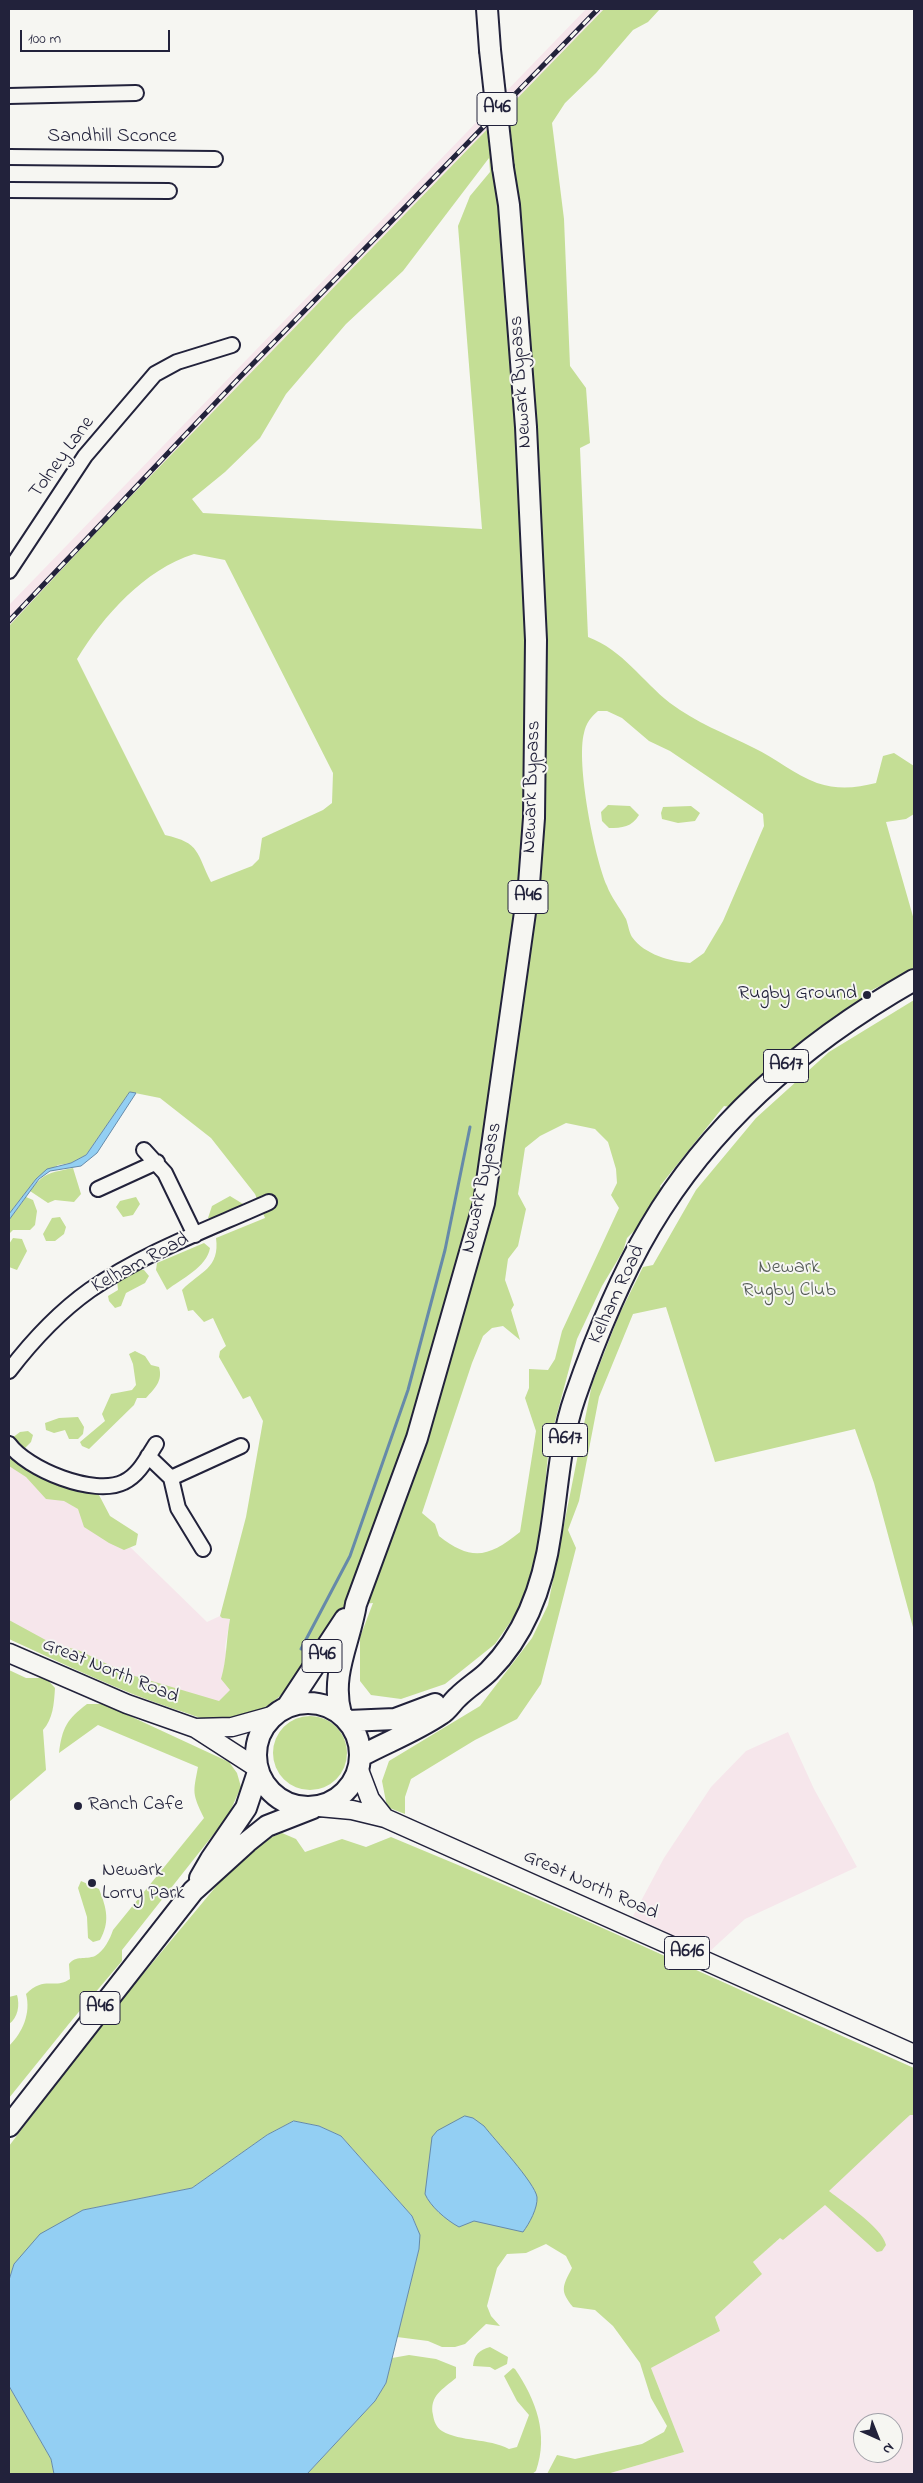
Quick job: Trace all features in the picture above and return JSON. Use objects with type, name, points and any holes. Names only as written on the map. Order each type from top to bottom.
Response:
[{"type":"highway","name":"Newark Bypass","points":[[344,1718],[336,1688],[340,1662],[353,1624],[356,1604],[417,1438],[484,1203],[529,884],[534,818],[536,640],[532,528],[509,205],[503,168],[487,9]]},
{"type":"highway","name":"Kelham Road","points":[[360,1763],[444,1712],[459,1696],[490,1670],[504,1653],[529,1612],[546,1564],[561,1460],[574,1401],[604,1317],[649,1227],[695,1161],[751,1098],[789,1064],[838,1027],[914,980]]},
{"type":"highway","name":"Newark Bypass","points":[[281,1711],[356,1604]]},
{"type":"highway","name":"Kelham Road","points":[[344,1718],[395,1719],[459,1696]]},
{"type":"highway","points":[[300,1703],[314,1703],[328,1707],[344,1718],[357,1737],[360,1763],[354,1780],[344,1794],[335,1800],[316,1807],[297,1807],[281,1801],[268,1790],[258,1770],[256,1753],[259,1737],[281,1711],[300,1703]]},
{"type":"highway","name":"A46","points":[[9,2126],[193,1891],[211,1859],[246,1808],[258,1770]]},
{"type":"highway","name":"A46","points":[[193,1891],[267,1826],[316,1807]]},
{"type":"main road","name":"Great North Road","points":[[9,1652],[127,1704],[195,1728],[258,1770]]},
{"type":"main road","name":"Great North Road","points":[[195,1728],[232,1727],[281,1711]]},
{"type":"main road","name":"Great North Road","points":[[360,1763],[370,1799],[385,1818]]},
{"type":"main road","name":"Great North Road","points":[[316,1807],[352,1810],[385,1818],[914,2054]]},
{"type":"street","points":[[9,96],[136,93]]},
{"type":"street","name":"Sandhill Sconce","points":[[9,157],[216,159]]},
{"type":"street","points":[[9,190],[169,191]]},
{"type":"street","name":"Tolney Lane","points":[[9,571],[85,456],[155,374],[177,362],[232,345]]},
{"type":"street","points":[[144,1150],[157,1162],[165,1173],[195,1235]]},
{"type":"street","points":[[98,1189],[157,1162]]},
{"type":"street","name":"Kelham Road","points":[[9,1371],[48,1326],[89,1291],[116,1273],[269,1202]]},
{"type":"street","points":[[9,1444],[18,1455],[46,1471],[90,1485],[103,1487],[114,1486],[131,1477],[152,1450],[171,1478],[178,1508],[203,1549]]},
{"type":"street","points":[[171,1478],[238,1452]]},
{"type":"shaded area","points":[[586,9],[604,9],[105,523],[9,626],[9,605]]},
{"type":"shaded area","points":[[9,1456],[125,1542],[207,1622],[220,1616],[230,1619],[225,1647],[227,1660],[235,1672],[244,1718],[141,1698],[9,1639]]},
{"type":"shaded area","points":[[788,1732],[814,1789],[857,1867],[745,1919],[708,1953],[633,1916],[664,1858],[711,1787],[746,1751]]},
{"type":"shaded area","points":[[914,2091],[914,2474],[607,2474],[684,2452],[651,2368],[720,2331],[715,2317],[762,2274],[753,2262],[780,2238]]},
{"type":"green space","points":[[604,9],[660,9],[648,22],[633,30],[596,73],[565,103],[552,123],[564,219],[570,366],[586,388],[590,443],[580,448],[588,637],[612,650],[680,710],[817,783],[847,788],[876,783],[883,756],[894,753],[914,766],[914,814],[906,819],[886,822],[914,920],[914,969],[866,993],[863,998],[819,1031],[730,1107],[724,1106],[660,1186],[662,1190],[654,1207],[642,1217],[638,1227],[627,1238],[623,1251],[602,1286],[577,1339],[549,1444],[540,1539],[532,1581],[516,1614],[495,1644],[445,1684],[401,1699],[371,1695],[360,1681],[360,1637],[373,1603],[345,1606],[316,1654],[292,1685],[278,1698],[263,1709],[247,1717],[217,1722],[155,1703],[9,1639],[9,1620],[53,1644],[78,1650],[128,1674],[219,1701],[230,1690],[221,1679],[230,1619],[220,1616],[246,1517],[263,1421],[250,1396],[243,1399],[219,1357],[220,1351],[226,1346],[213,1318],[204,1322],[193,1310],[188,1311],[182,1290],[212,1263],[215,1256],[216,1238],[265,1218],[255,1194],[211,1138],[160,1098],[130,1092],[86,1155],[71,1163],[58,1165],[36,1179],[9,1214],[9,626],[105,523]],"holes":[[[489,158],[490,172],[470,196],[458,226],[482,529],[203,513],[192,499],[225,472],[260,438],[286,394],[346,324],[403,271]],[[194,554],[225,560],[333,773],[332,803],[323,810],[262,838],[259,859],[252,866],[211,882],[196,851],[185,842],[165,835],[77,659],[100,626],[127,596],[158,571]],[[598,711],[607,711],[622,718],[649,741],[670,751],[763,814],[764,826],[723,921],[704,953],[690,963],[658,956],[637,943],[632,937],[626,919],[607,886],[597,854],[584,787],[582,747],[585,729],[589,720]],[[566,1123],[595,1129],[608,1142],[616,1169],[617,1183],[611,1195],[619,1208],[562,1331],[555,1359],[548,1370],[529,1369],[529,1388],[525,1398],[536,1431],[520,1532],[499,1547],[480,1553],[471,1553],[461,1550],[439,1536],[435,1524],[422,1513],[472,1363],[483,1336],[492,1328],[503,1326],[520,1340],[511,1310],[514,1305],[505,1280],[508,1259],[518,1246],[526,1209],[518,1194],[525,1148],[540,1136]]]},
{"type":"green space","points":[[608,805],[630,806],[639,815],[626,826],[609,828],[602,821],[601,812]]},
{"type":"green space","points":[[691,806],[700,813],[695,821],[678,823],[662,819],[663,807]]},
{"type":"green space","name":"Newark Rugby Club","points":[[914,1000],[914,1631],[874,1483],[855,1429],[715,1462],[666,1307],[633,1314],[599,1397],[579,1501],[568,1530],[576,1548],[541,1684],[517,1719],[475,1740],[411,1779],[405,1797],[405,1814],[387,1807],[382,1781],[389,1761],[480,1706],[532,1638],[548,1605],[592,1384],[619,1315],[643,1267],[653,1265],[696,1190],[756,1118],[829,1052]]},
{"type":"green space","points":[[73,1168],[81,1194],[74,1202],[55,1200],[48,1203],[30,1191],[44,1176]]},
{"type":"green space","points":[[230,1196],[243,1204],[227,1216],[208,1218],[212,1206]]},
{"type":"green space","points":[[26,1197],[33,1200],[37,1211],[35,1225],[30,1230],[13,1230],[9,1234],[9,1220]]},
{"type":"green space","points":[[136,1197],[140,1204],[133,1215],[123,1217],[116,1207],[120,1201]]},
{"type":"green space","points":[[60,1217],[66,1227],[64,1234],[55,1241],[46,1241],[43,1234],[52,1218]]},
{"type":"green space","points":[[13,1238],[22,1239],[27,1251],[17,1270],[9,1267],[9,1244]]},
{"type":"green space","points":[[204,1243],[210,1248],[204,1261],[193,1272],[167,1290],[156,1270],[157,1263]]},
{"type":"green space","points":[[137,1269],[144,1270],[149,1276],[145,1283],[126,1293],[121,1306],[115,1308],[109,1301],[108,1296],[118,1290],[117,1280]]},
{"type":"green space","points":[[135,1351],[145,1356],[151,1365],[159,1367],[160,1376],[157,1384],[146,1398],[137,1398],[134,1405],[89,1449],[82,1446],[80,1442],[105,1421],[102,1414],[111,1394],[132,1390],[136,1385],[133,1364],[129,1354]]},
{"type":"green space","points":[[78,1417],[84,1427],[83,1434],[78,1439],[69,1439],[65,1430],[54,1433],[46,1430],[45,1423],[59,1418]]},
{"type":"green space","points":[[28,1431],[33,1435],[31,1442],[25,1448],[17,1447],[12,1438],[20,1432]]},
{"type":"green space","points":[[9,1453],[72,1490],[93,1491],[99,1495],[110,1516],[138,1534],[136,1545],[124,1550],[84,1527],[78,1509],[64,1501],[46,1499],[26,1477],[9,1466]]},
{"type":"green space","points":[[9,1670],[26,1678],[46,1678],[55,1688],[51,1716],[43,1730],[46,1770],[9,1802]]},
{"type":"green space","points":[[87,1704],[104,1704],[229,1762],[237,1773],[241,1787],[228,1816],[122,1950],[122,1961],[9,2098],[9,2046],[25,2022],[27,2015],[26,1994],[39,1985],[59,1983],[70,1979],[69,1964],[72,1961],[95,1956],[101,1951],[113,1930],[204,1818],[197,1803],[195,1793],[198,1767],[98,1725],[59,1753],[64,1730],[75,1714]]},
{"type":"green space","points":[[310,1716],[324,1719],[336,1727],[344,1739],[347,1753],[344,1767],[336,1779],[324,1787],[310,1790],[296,1787],[284,1779],[276,1767],[273,1753],[276,1739],[284,1727],[296,1719]]},
{"type":"green space","points":[[282,1833],[296,1839],[305,1852],[342,1839],[366,1847],[391,1837],[588,1921],[914,2068],[914,2115],[910,2115],[829,2191],[862,2216],[878,2231],[886,2245],[882,2251],[877,2252],[825,2205],[783,2240],[780,2238],[753,2262],[762,2274],[715,2317],[720,2331],[651,2368],[684,2452],[607,2474],[547,2474],[557,2455],[575,2459],[642,2444],[664,2432],[667,2426],[651,2398],[640,2363],[613,2326],[595,2310],[573,2307],[564,2293],[564,2284],[572,2268],[566,2256],[546,2244],[526,2253],[507,2254],[497,2268],[487,2306],[491,2316],[500,2326],[486,2324],[465,2344],[455,2347],[442,2347],[428,2341],[397,2337],[419,2249],[419,2236],[416,2224],[412,2216],[341,2136],[319,2126],[294,2121],[267,2135],[192,2188],[83,2210],[14,2264],[9,2280],[9,2146],[104,2021],[243,1854],[267,1836],[269,1838]]},
{"type":"green space","points":[[81,1881],[99,1889],[104,1903],[105,1927],[100,1940],[93,1942],[88,1938],[87,1917],[78,1888]]},
{"type":"green space","points":[[17,1995],[18,2011],[9,2024],[9,1997]]},
{"type":"green space","points":[[490,2347],[508,2357],[507,2364],[495,2370],[490,2367],[473,2366],[478,2354]]},
{"type":"green space","points":[[409,2355],[436,2359],[456,2367],[456,2378],[438,2394],[433,2403],[434,2419],[442,2431],[458,2437],[492,2443],[509,2449],[517,2447],[529,2415],[517,2401],[504,2376],[513,2368],[515,2369],[529,2393],[541,2431],[540,2457],[536,2471],[532,2474],[307,2474],[375,2401],[386,2383],[392,2358]]},
{"type":"green space","points":[[9,2386],[51,2459],[54,2474],[9,2474]]},
{"type":"water","points":[[130,1092],[136,1093],[97,1153],[81,1166],[50,1171],[39,1179],[9,1220],[9,1214],[36,1179],[47,1169],[71,1163],[86,1155]]},
{"type":"water","points":[[465,2116],[473,2118],[484,2126],[535,2190],[537,2197],[535,2211],[523,2232],[474,2221],[459,2227],[439,2212],[425,2194],[432,2137],[437,2131]]},
{"type":"water","points":[[294,2121],[319,2126],[341,2136],[412,2216],[420,2235],[419,2249],[386,2383],[375,2401],[307,2474],[54,2474],[51,2459],[9,2386],[9,2280],[14,2264],[40,2234],[83,2210],[192,2188],[267,2135]]},
{"type":"waterway","points":[[301,1649],[350,1556],[408,1390],[445,1250],[470,1127]]},
{"type":"railway","points":[[9,621],[240,377],[598,9]]},
{"type":"place","name":"Rugby Ground","points":[[867,995]]},
{"type":"place","name":"Ranch Cafe","points":[[78,1806]]},
{"type":"place","name":"Newark Lorry Park","points":[[92,1883]]}]
